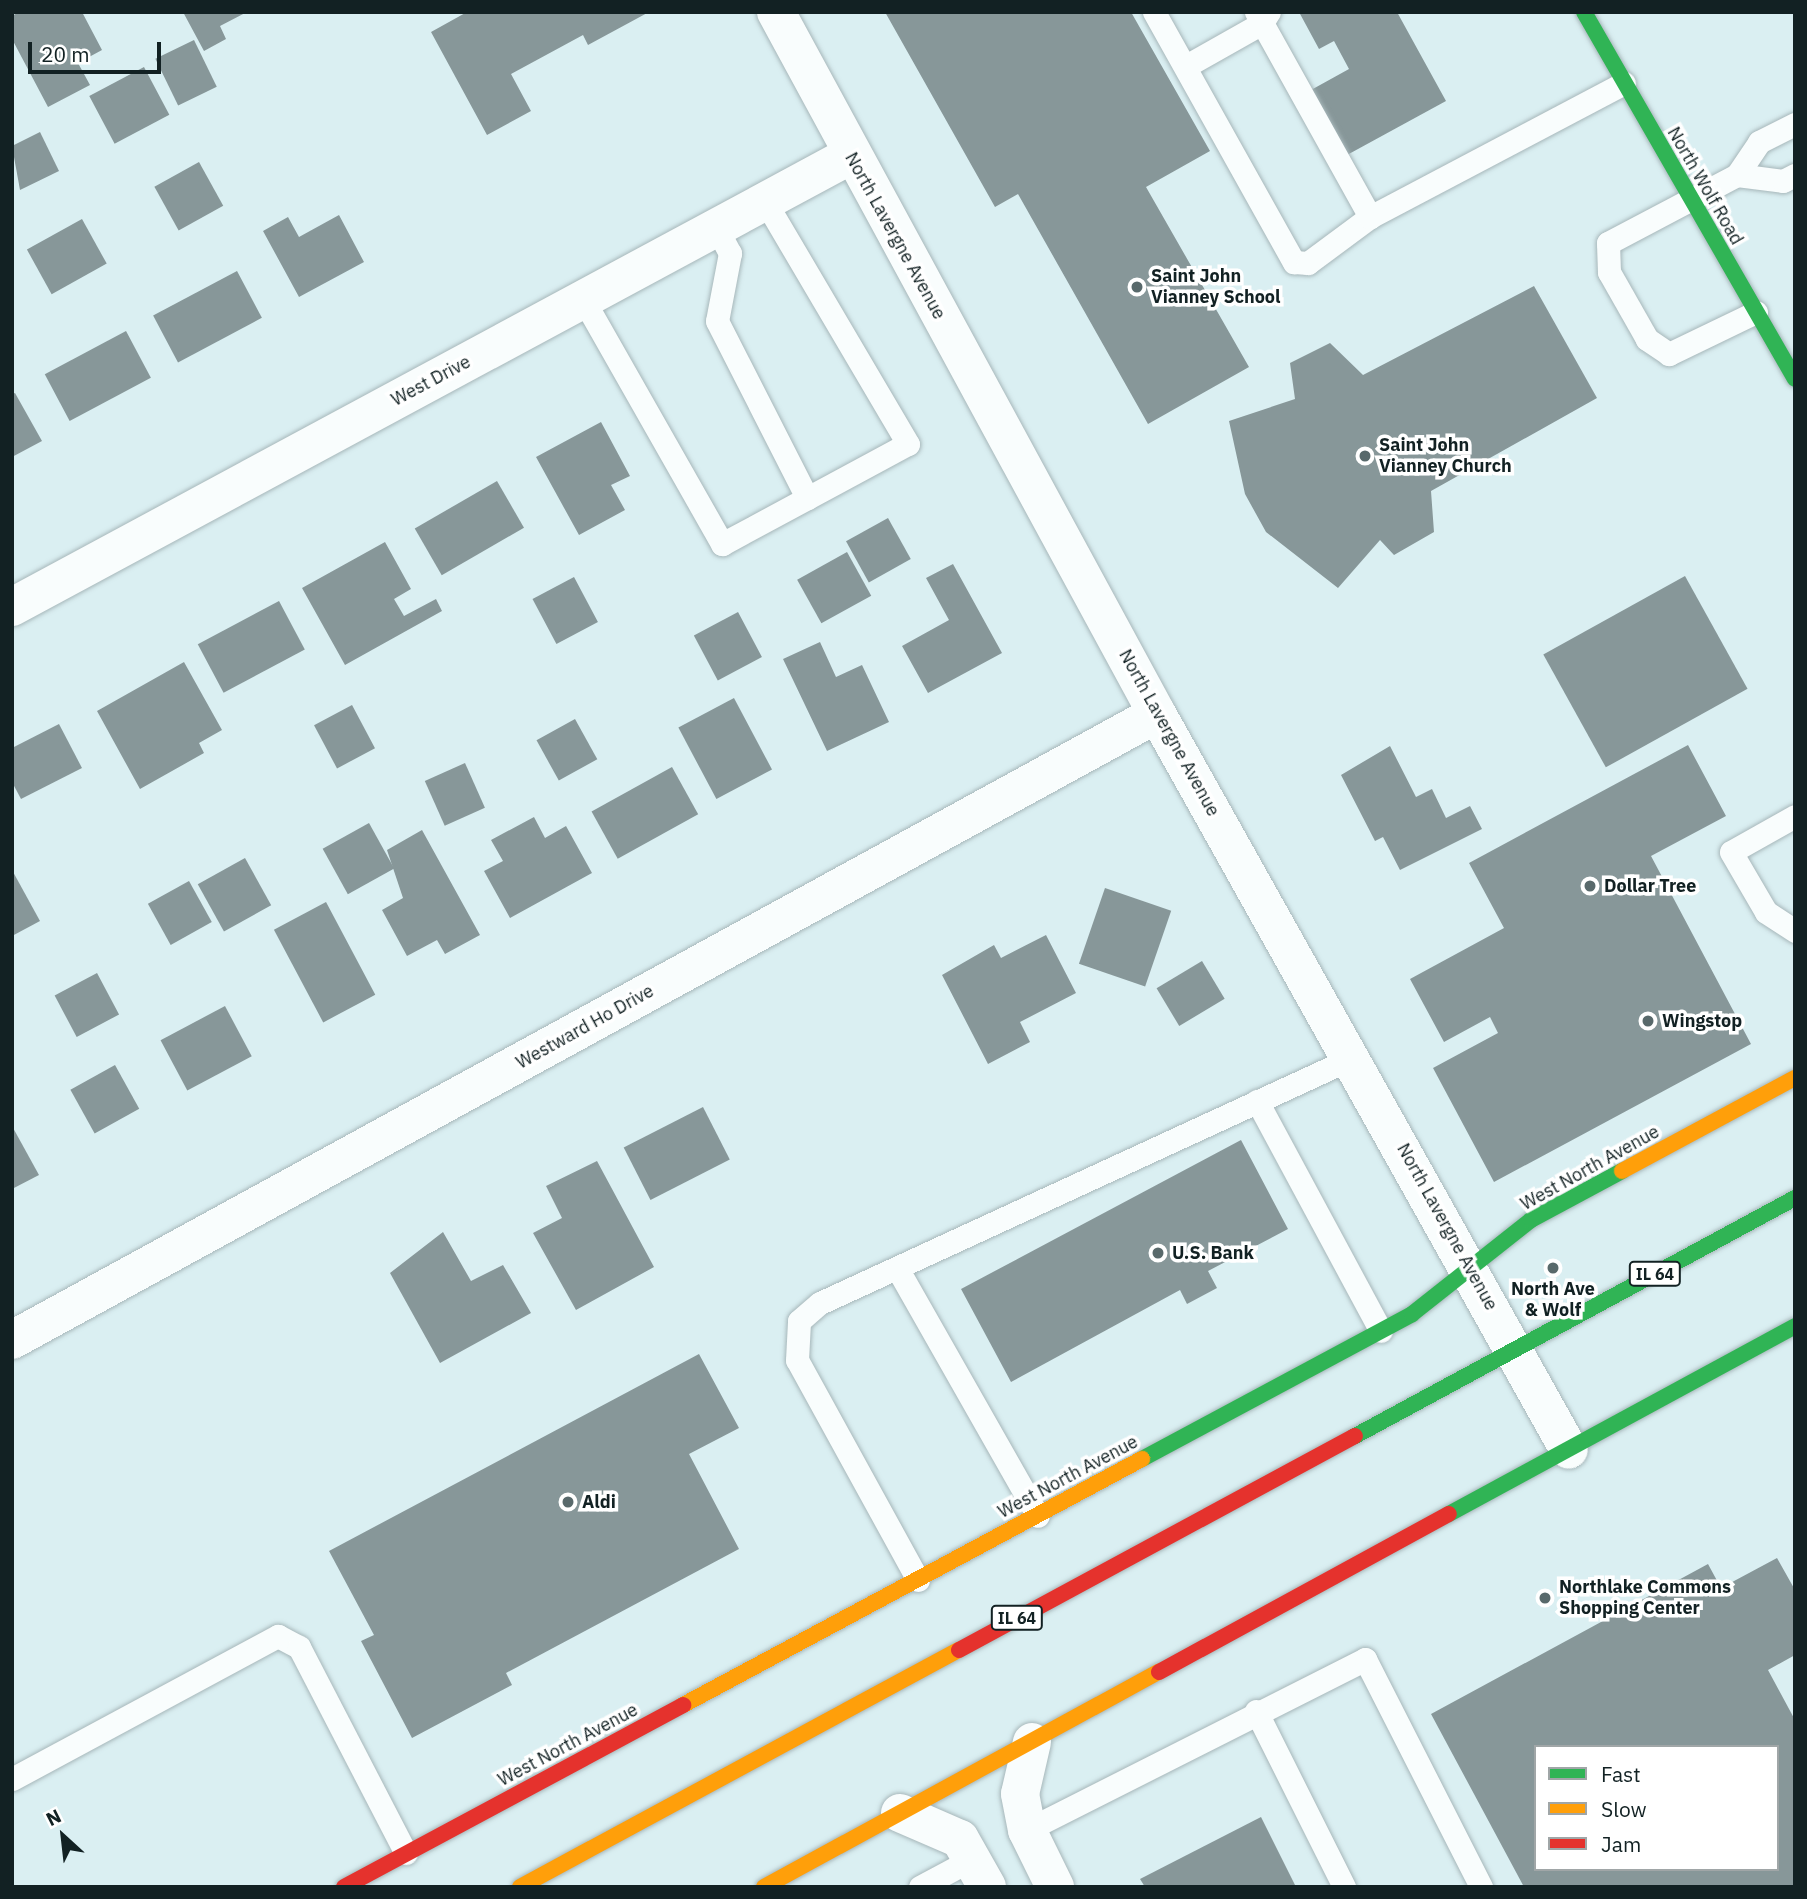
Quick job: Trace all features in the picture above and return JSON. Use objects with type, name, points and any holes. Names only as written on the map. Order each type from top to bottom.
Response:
[{"type":"main road","name":"North Wolf Road","points":[[1584,12],[1795,379]]},
{"type":"main road","name":"West North Avenue","points":[[344,1887],[1381,1331],[1472,1271],[1531,1220],[1795,1078]]},
{"type":"main road","name":"IL 64","points":[[520,1887],[1795,1198]]},
{"type":"main road","points":[[764,1887],[1795,1326]]},
{"type":"street","name":"North Lavergne Avenue","points":[[776,12],[851,155],[1157,714],[1472,1271],[1569,1450]]},
{"type":"street","name":"West Drive","points":[[12,607],[851,155]]},
{"type":"street","name":"Westward Ho Drive","points":[[12,1340],[1157,714]]},
{"type":"street","points":[[1032,1742],[1020,1794],[1027,1830],[1055,1887]]},
{"type":"street","points":[[900,1813],[960,1839],[980,1873],[1027,1830]]},
{"type":"lane","points":[[1154,12],[1294,262],[1308,262],[1370,217],[1624,83]]},
{"type":"lane","points":[[1186,66],[1262,16],[1370,217]]},
{"type":"lane","points":[[1756,312],[1669,354],[1647,339],[1609,272],[1608,243],[1737,175],[1759,142],[1795,124]]},
{"type":"lane","points":[[1737,175],[1783,181],[1795,175]]},
{"type":"lane","points":[[583,299],[722,544],[908,444],[765,201]]},
{"type":"lane","points":[[716,227],[730,253],[717,321],[807,498]]},
{"type":"lane","points":[[1795,816],[1731,852],[1766,912],[1795,931]]},
{"type":"lane","points":[[918,1580],[797,1360],[793,1342],[799,1321],[820,1303],[1352,1058]]},
{"type":"lane","points":[[1257,1101],[1381,1331]]},
{"type":"lane","points":[[897,1268],[1038,1516]]},
{"type":"lane","points":[[12,1779],[278,1636],[299,1647],[406,1853]]},
{"type":"lane","points":[[1027,1830],[1365,1659],[1481,1887]]},
{"type":"lane","points":[[1256,1712],[1344,1887]]},
{"type":"lane","points":[[920,1887],[980,1873]]},
{"type":"building","points":[[19,12],[82,12],[102,50],[78,63],[90,85],[48,107],[12,39],[12,16]]},
{"type":"building","points":[[183,12],[247,12],[220,26],[226,39],[204,51]]},
{"type":"building","points":[[467,12],[649,12],[588,45],[583,35],[511,74],[531,111],[487,135],[431,32]]},
{"type":"building","name":"Saint John Vianney School","points":[[885,12],[1131,12],[1210,151],[1146,187],[1249,367],[1148,424],[1018,194],[995,207]]},
{"type":"building","points":[[1299,12],[1397,12],[1446,101],[1347,155],[1311,90],[1349,69],[1334,41],[1319,49]]},
{"type":"building","points":[[194,40],[217,87],[178,106],[155,59]]},
{"type":"building","points":[[144,67],[169,115],[115,144],[89,96]]},
{"type":"building","points":[[40,132],[59,171],[20,190],[12,146]]},
{"type":"building","points":[[199,162],[223,206],[179,230],[154,187]]},
{"type":"building","points":[[339,215],[364,262],[299,297],[263,231],[288,217],[299,237]]},
{"type":"building","points":[[82,219],[107,264],[52,294],[27,250]]},
{"type":"building","points":[[237,271],[262,318],[178,362],[153,316]]},
{"type":"building","name":"Saint John Vianney Church","points":[[1534,286],[1597,398],[1431,491],[1434,532],[1394,555],[1380,540],[1338,588],[1266,532],[1245,494],[1229,421],[1295,399],[1290,363],[1330,343],[1363,375]]},
{"type":"building","points":[[126,331],[151,378],[70,421],[45,374]]},
{"type":"building","points":[[15,393],[42,441],[12,457],[12,394]]},
{"type":"building","points":[[601,422],[630,476],[611,485],[625,510],[579,535],[536,457]]},
{"type":"building","points":[[497,481],[524,528],[442,575],[415,528]]},
{"type":"building","points":[[888,518],[911,559],[869,582],[846,541]]},
{"type":"building","points":[[385,542],[411,589],[394,599],[404,616],[436,599],[442,611],[345,665],[302,588]]},
{"type":"building","points":[[847,552],[871,596],[821,623],[797,580]]},
{"type":"building","points":[[953,564],[1002,653],[928,693],[902,646],[949,620],[926,578]]},
{"type":"building","points":[[1685,576],[1748,689],[1606,767],[1543,655]]},
{"type":"building","points":[[574,577],[598,622],[556,644],[533,599]]},
{"type":"building","points":[[279,601],[305,650],[224,693],[198,644]]},
{"type":"building","points":[[738,612],[762,657],[718,681],[694,635]]},
{"type":"building","points":[[820,642],[836,677],[862,665],[889,722],[827,751],[783,659]]},
{"type":"building","points":[[184,662],[222,730],[199,743],[204,753],[140,789],[97,711]]},
{"type":"building","points":[[734,698],[772,770],[716,799],[678,728]]},
{"type":"building","points":[[352,705],[375,748],[337,768],[314,725]]},
{"type":"building","points":[[575,719],[597,759],[559,781],[537,740]]},
{"type":"building","points":[[59,724],[82,768],[21,799],[12,782],[12,748]]},
{"type":"building","points":[[1688,745],[1726,816],[1651,856],[1751,1044],[1494,1182],[1433,1068],[1498,1033],[1490,1017],[1444,1042],[1410,979],[1504,928],[1469,863]]},
{"type":"building","points":[[1390,746],[1416,797],[1432,789],[1446,818],[1470,806],[1482,829],[1400,870],[1383,837],[1375,841],[1341,775]]},
{"type":"building","points":[[465,763],[485,808],[445,826],[425,781]]},
{"type":"building","points":[[672,767],[698,814],[618,859],[592,812]]},
{"type":"building","points":[[534,817],[545,838],[566,826],[592,873],[510,918],[484,871],[503,861],[491,840]]},
{"type":"building","points":[[369,823],[394,868],[348,894],[323,849]]},
{"type":"building","points":[[422,830],[480,935],[445,954],[437,940],[407,956],[382,910],[403,898],[387,850]]},
{"type":"building","points":[[245,858],[271,905],[224,931],[198,884]]},
{"type":"building","points":[[12,870],[40,921],[12,936]]},
{"type":"building","points":[[189,881],[212,922],[171,945],[148,904]]},
{"type":"building","points":[[1105,888],[1171,911],[1145,986],[1079,964]]},
{"type":"building","points":[[326,902],[375,995],[323,1022],[274,930]]},
{"type":"building","points":[[1046,935],[1076,993],[1020,1022],[1030,1042],[988,1064],[942,975],[994,945],[1001,958]]},
{"type":"building","points":[[1202,961],[1225,999],[1179,1026],[1157,988]]},
{"type":"building","points":[[97,973],[119,1014],[77,1037],[55,996]]},
{"type":"building","points":[[225,1006],[252,1056],[187,1091],[161,1040]]},
{"type":"building","points":[[115,1065],[139,1109],[95,1133],[70,1090]]},
{"type":"building","points":[[703,1107],[730,1160],[650,1200],[624,1147]]},
{"type":"building","points":[[12,1126],[39,1175],[12,1189]]},
{"type":"building","name":"U.S. Bank","points":[[1241,1140],[1288,1229],[1208,1271],[1217,1288],[1187,1304],[1180,1290],[1011,1382],[961,1289]]},
{"type":"building","points":[[597,1161],[654,1267],[576,1310],[533,1233],[562,1218],[546,1186]]},
{"type":"building","points":[[443,1232],[471,1281],[503,1265],[531,1313],[440,1363],[390,1273]]},
{"type":"building","name":"Aldi","points":[[699,1354],[739,1428],[689,1454],[739,1549],[506,1673],[512,1685],[412,1738],[361,1641],[374,1635],[329,1551]]},
{"type":"building","points":[[1777,1558],[1795,1590],[1795,1655],[1768,1670],[1795,1720],[1795,1887],[1524,1887],[1431,1714],[1708,1564],[1721,1588]]},
{"type":"building","points":[[1261,1817],[1296,1887],[1145,1887],[1140,1879]]},
{"type":"traffic: fast","points":[[1584,12],[1795,379]]},
{"type":"traffic: fast","points":[[1142,1459],[1412,1314],[1531,1220],[1622,1171]]},
{"type":"traffic: fast","points":[[1355,1436],[1795,1198]]},
{"type":"traffic: fast","points":[[1449,1514],[1795,1326]]},
{"type":"traffic: slow","points":[[1622,1171],[1795,1078]]},
{"type":"traffic: slow","points":[[683,1705],[1142,1459]]},
{"type":"traffic: slow","points":[[520,1887],[959,1650]]},
{"type":"traffic: slow","points":[[764,1887],[1159,1672]]},
{"type":"traffic: jam","points":[[959,1650],[1355,1436]]},
{"type":"traffic: jam","points":[[1159,1672],[1449,1514]]},
{"type":"traffic: jam","points":[[344,1887],[683,1705]]},
{"type":"place","name":"Saint John Vianney School","points":[[1137,287]]},
{"type":"place","name":"Saint John Vianney Church","points":[[1365,456]]},
{"type":"place","name":"Dollar Tree","points":[[1590,886]]},
{"type":"place","name":"Wingstop","points":[[1648,1021]]},
{"type":"place","name":"U.S. Bank","points":[[1158,1253]]},
{"type":"place","name":"North Ave & Wolf","points":[[1553,1268]]},
{"type":"place","name":"Aldi","points":[[568,1502]]},
{"type":"place","name":"Northlake Commons Shopping Center","points":[[1545,1598]]}]
